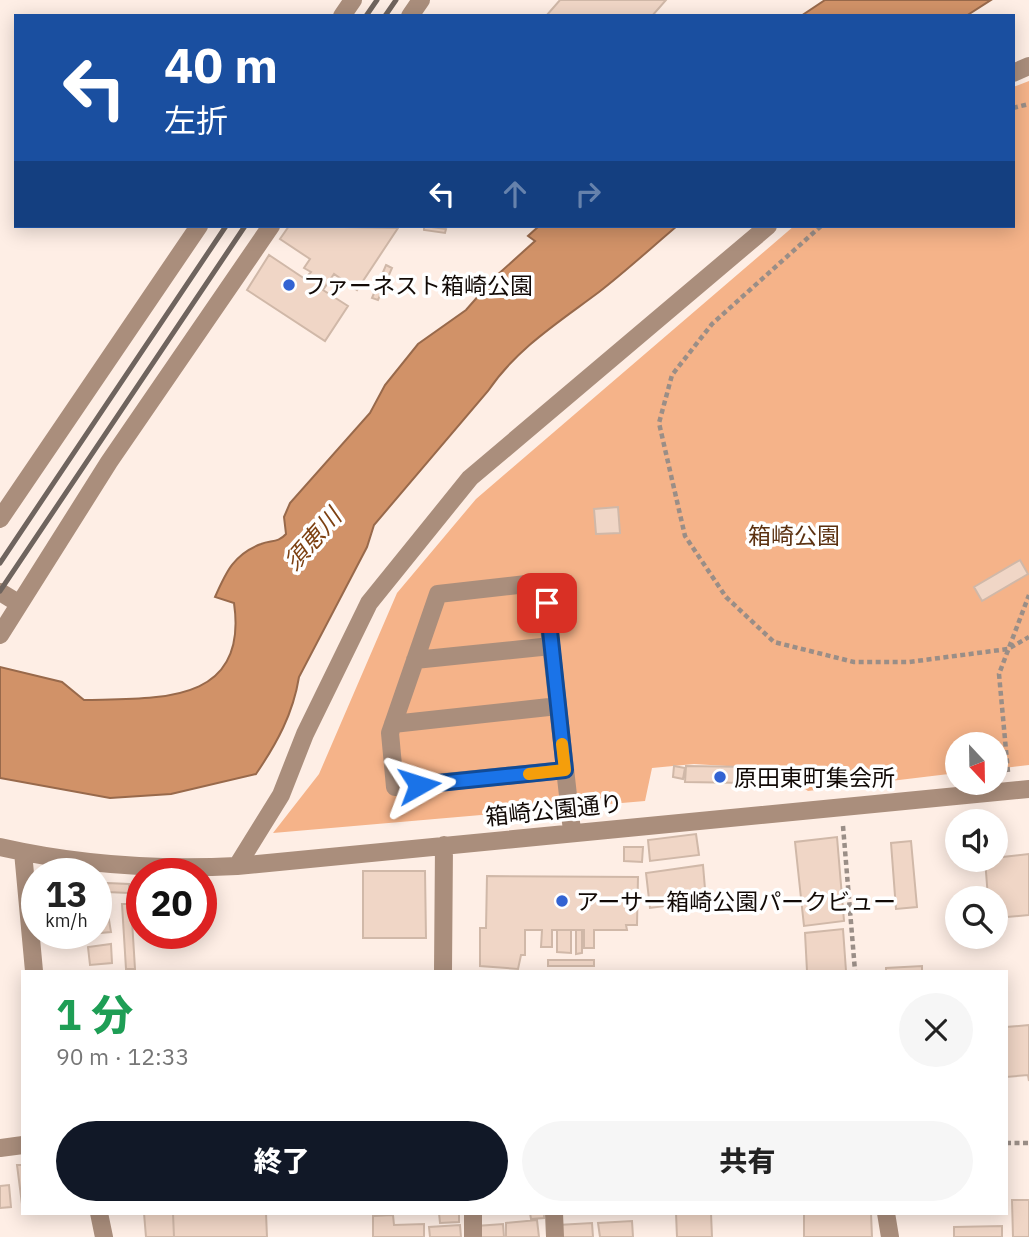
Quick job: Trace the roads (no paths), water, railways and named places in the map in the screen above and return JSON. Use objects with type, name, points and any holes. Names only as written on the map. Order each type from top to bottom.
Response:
[{"type":"street","points":[[0,519],[198,228]]},
{"type":"street","points":[[0,635],[18,603],[270,228]]},
{"type":"street","points":[[237,866],[281,795],[305,734],[369,603],[470,478],[766,228]]},
{"type":"street","points":[[565,770],[395,787],[390,733],[438,594],[544,582],[572,831]]},
{"type":"street","points":[[0,592],[18,603]]},
{"type":"street","points":[[415,660],[551,646]]},
{"type":"street","points":[[393,724],[558,706]]},
{"type":"street","name":"箱崎公園通り","points":[[0,847],[140,867],[237,866],[572,831],[1029,789]]},
{"type":"street","points":[[443,970],[444,845]]},
{"type":"street","points":[[23,852],[34,970]]},
{"type":"street","points":[[0,1148],[21,1145]]},
{"type":"street","points":[[99,1215],[104,1237]]},
{"type":"street","points":[[473,1215],[473,1237]]},
{"type":"street","points":[[554,1215],[555,1237]]},
{"type":"street","points":[[886,1215],[890,1237]]},
{"type":"water","points":[[825,0],[991,0],[969,14],[804,14]]},
{"type":"water","name":"須恵川","points":[[537,228],[675,228],[609,284],[525,349],[499,376],[374,525],[367,547],[299,677],[283,728],[256,774],[171,794],[110,798],[0,778],[0,667],[62,682],[84,700],[167,696],[192,689],[212,678],[227,661],[235,637],[234,603],[215,597],[232,565],[252,548],[277,540],[286,534],[284,517],[290,503],[370,413],[385,385],[418,344],[466,310],[495,277],[535,241],[528,236]]},
{"type":"railway","points":[[367,14],[377,0]]},
{"type":"railway","points":[[386,14],[396,0]]},
{"type":"railway","points":[[0,563],[225,228]]},
{"type":"railway","points":[[0,591],[244,228]]},
{"type":"place","name":"ファーネスト箱崎公園","points":[[289,285]]},
{"type":"place","name":"原田東町集会所","points":[[720,777]]},
{"type":"place","name":"アーサー箱崎公園パークビュー","points":[[562,901]]},
{"type":"park label","name":"箱崎公園","points":[[794,535]]}]
